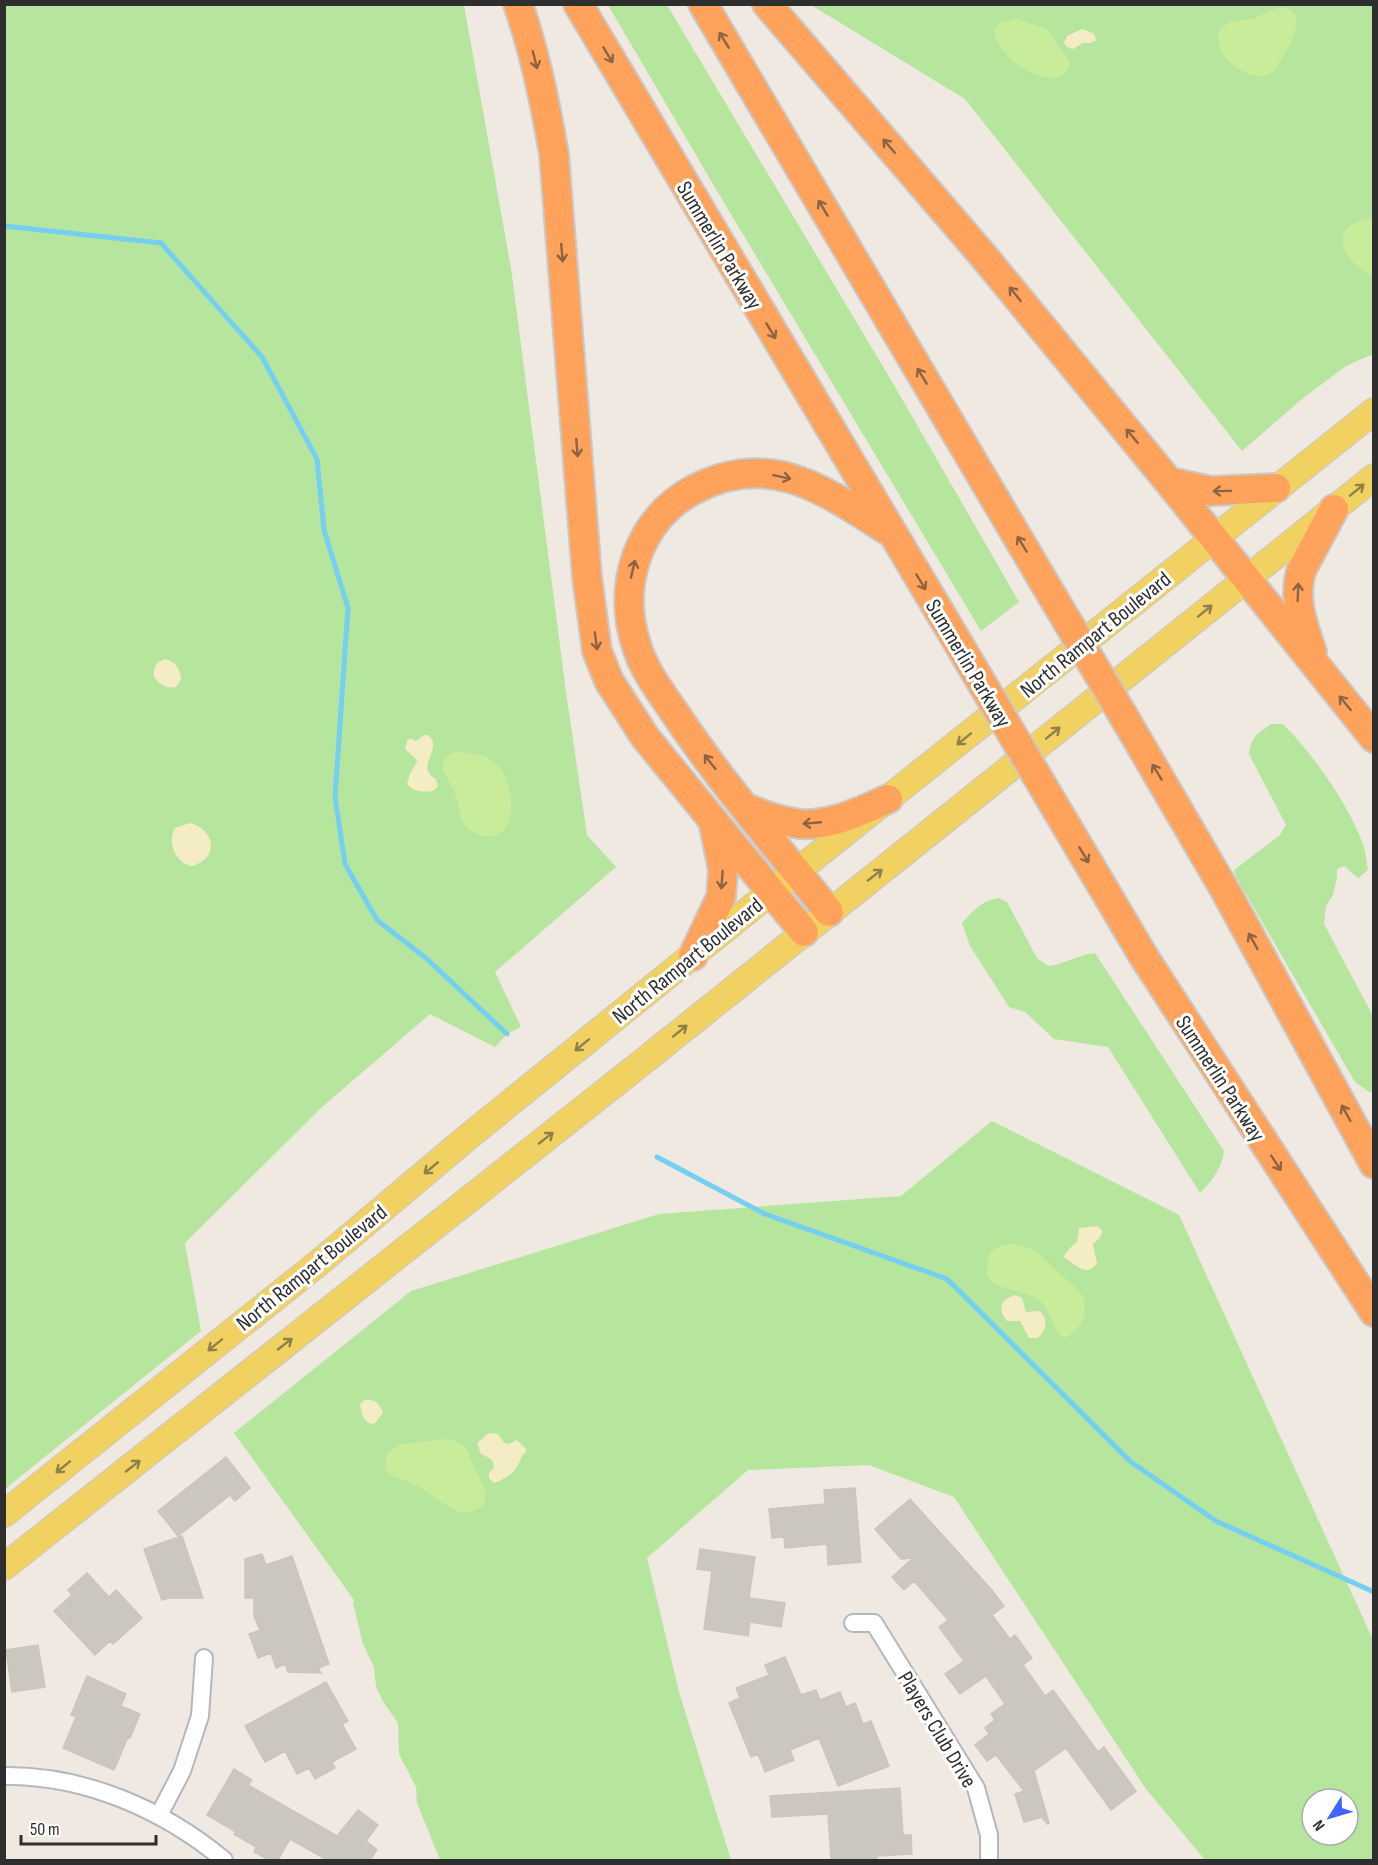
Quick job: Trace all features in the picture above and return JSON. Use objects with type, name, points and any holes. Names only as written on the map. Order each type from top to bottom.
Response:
[{"type":"highway","points":[[518,4],[544,99],[554,154],[586,565],[597,651],[621,703],[645,737],[804,932]]},
{"type":"highway","name":"Summerlin Parkway","points":[[578,4],[1144,957],[1374,1312]]},
{"type":"highway","points":[[703,4],[1226,892],[1374,1164]]},
{"type":"highway","points":[[767,4],[986,259],[1169,482],[1374,738]]},
{"type":"highway","points":[[829,912],[697,746],[652,680],[636,645],[630,621],[629,586],[633,564],[647,532],[667,508],[691,491],[734,475],[774,474],[807,484],[830,494],[890,532]]},
{"type":"highway","points":[[1169,482],[1211,491],[1276,488]]},
{"type":"highway","points":[[1317,668],[1300,616],[1297,590],[1301,571],[1334,508]]},
{"type":"highway","points":[[746,808],[770,817],[803,824],[851,815],[888,800]]},
{"type":"highway","points":[[693,956],[721,897],[723,870],[713,823]]},
{"type":"main road","name":"North Rampart Boulevard","points":[[4,1514],[321,1261],[463,1141],[771,892],[1374,411]]},
{"type":"main road","name":"North Rampart Boulevard","points":[[4,1567],[1374,477]]},
{"type":"street","name":"Players Club Drive","points":[[853,1623],[874,1623],[976,1788],[989,1836],[989,1860]]},
{"type":"street","points":[[159,1815],[182,1771],[201,1716],[204,1658]]},
{"type":"street","points":[[4,1776],[66,1782],[113,1796],[159,1815],[201,1841],[224,1860]]},
{"type":"green space","points":[[5,5],[464,5],[511,268],[566,692],[587,835],[616,867],[495,972],[521,1027],[507,1034],[495,1047],[430,1014],[321,1108],[185,1243],[201,1331],[5,1489]]},
{"type":"green space","points":[[608,5],[667,5],[894,385],[1019,602],[981,631],[717,191]]},
{"type":"green space","points":[[811,5],[1373,5],[1373,354],[1346,366],[1302,399],[1242,451],[965,99]]},
{"type":"green space","points":[[1282,7],[1295,16],[1296,28],[1287,50],[1271,73],[1263,76],[1252,75],[1239,69],[1228,60],[1218,41],[1220,31],[1227,23],[1252,19]]},
{"type":"green space","points":[[1016,19],[1045,28],[1049,32],[1070,62],[1064,73],[1054,78],[1042,77],[1029,72],[1005,52],[997,41],[994,30],[1000,23]]},
{"type":"green space","points":[[1374,218],[1373,276],[1359,268],[1347,255],[1343,239],[1351,225]]},
{"type":"green space","points":[[1271,724],[1283,724],[1318,765],[1350,815],[1364,847],[1368,870],[1358,878],[1344,866],[1337,869],[1333,895],[1326,906],[1324,924],[1373,1016],[1373,1091],[1369,1092],[1355,1082],[1234,870],[1279,836],[1286,825],[1249,754],[1255,736]]},
{"type":"green space","points":[[458,751],[488,758],[502,770],[509,789],[511,811],[505,829],[499,834],[483,836],[469,829],[463,822],[456,795],[442,765],[449,755]]},
{"type":"green space","points":[[999,898],[1007,902],[1037,958],[1048,966],[1095,953],[1224,1151],[1216,1174],[1200,1193],[1108,1047],[1054,1039],[1025,1012],[1009,1007],[970,946],[962,923],[974,910]]},
{"type":"green space","points":[[992,1121],[1179,1215],[1373,1640],[1373,1860],[1205,1860],[1146,1789],[954,1497],[869,1465],[748,1470],[647,1558],[679,1692],[731,1860],[440,1860],[417,1803],[416,1787],[399,1754],[398,1723],[376,1687],[374,1667],[363,1644],[354,1600],[234,1433],[411,1291],[659,1214],[901,1196]]},
{"type":"green space","points":[[1009,1244],[1034,1251],[1080,1292],[1085,1312],[1080,1325],[1070,1335],[1064,1338],[1060,1334],[1047,1309],[1039,1300],[1003,1287],[989,1278],[987,1270],[989,1255],[996,1248]]},
{"type":"green space","points":[[453,1440],[465,1447],[486,1492],[483,1506],[469,1513],[459,1512],[416,1485],[390,1475],[386,1469],[387,1454],[398,1445]]},
{"type":"sand","points":[[1082,29],[1093,33],[1095,41],[1083,43],[1073,49],[1067,47],[1064,43],[1067,36]]},
{"type":"sand","points":[[166,659],[177,667],[180,673],[181,680],[176,687],[164,686],[154,677],[156,665]]},
{"type":"sand","points":[[428,735],[432,740],[432,752],[427,769],[436,779],[438,786],[433,791],[422,792],[407,784],[417,762],[405,749],[410,738],[416,741]]},
{"type":"sand","points":[[190,823],[205,832],[211,844],[207,857],[192,866],[181,861],[172,845],[175,828]]},
{"type":"sand","points":[[1097,1226],[1102,1232],[1093,1244],[1097,1263],[1093,1268],[1085,1270],[1063,1257],[1077,1242],[1079,1228]]},
{"type":"sand","points":[[1015,1295],[1022,1298],[1026,1312],[1039,1311],[1044,1317],[1043,1332],[1038,1338],[1029,1338],[1020,1321],[1007,1321],[1004,1317],[1001,1309],[1003,1302]]},
{"type":"sand","points":[[364,1400],[376,1402],[383,1413],[374,1424],[368,1423],[363,1417],[360,1405]]},
{"type":"sand","points":[[489,1433],[498,1434],[504,1443],[508,1444],[517,1440],[526,1449],[514,1471],[494,1483],[489,1478],[489,1473],[494,1467],[493,1461],[481,1454],[477,1443]]},
{"type":"building","points":[[226,1457],[250,1488],[235,1501],[230,1495],[178,1536],[158,1511]]},
{"type":"building","points":[[855,1488],[861,1562],[828,1565],[827,1544],[785,1548],[784,1537],[772,1538],[769,1509],[825,1504],[824,1490]]},
{"type":"building","points":[[910,1499],[1004,1606],[992,1615],[1010,1639],[1015,1635],[1032,1658],[1023,1665],[1045,1696],[1053,1690],[1098,1752],[1104,1747],[1136,1791],[1111,1810],[1066,1748],[1034,1771],[1049,1823],[1047,1824],[1042,1817],[1024,1822],[1015,1794],[1024,1791],[996,1755],[987,1761],[975,1745],[989,1734],[985,1728],[995,1720],[991,1714],[1005,1704],[986,1676],[960,1694],[945,1674],[964,1661],[939,1627],[948,1620],[914,1581],[904,1590],[892,1577],[913,1558],[901,1559],[875,1529]]},
{"type":"building","points":[[182,1536],[203,1598],[162,1600],[144,1549]]},
{"type":"building","points":[[700,1549],[755,1557],[749,1598],[785,1603],[781,1627],[750,1622],[748,1636],[704,1629],[712,1571],[697,1569]]},
{"type":"building","points":[[262,1554],[266,1565],[292,1556],[329,1664],[318,1668],[321,1673],[288,1672],[285,1664],[276,1668],[271,1653],[258,1658],[249,1634],[260,1630],[254,1616],[254,1598],[245,1598],[245,1559]]},
{"type":"building","points":[[87,1573],[109,1597],[116,1590],[142,1618],[113,1644],[110,1641],[95,1655],[54,1611],[72,1595],[68,1590]]},
{"type":"building","points":[[38,1645],[45,1687],[12,1692],[6,1650]]},
{"type":"building","points":[[785,1657],[801,1695],[816,1690],[820,1700],[840,1692],[846,1707],[855,1703],[863,1724],[871,1721],[889,1766],[838,1786],[819,1738],[790,1750],[794,1760],[765,1772],[758,1754],[751,1757],[729,1703],[740,1698],[736,1688],[769,1675],[765,1665]]},
{"type":"building","points":[[87,1676],[126,1694],[121,1706],[140,1714],[114,1770],[63,1748],[76,1717],[71,1715]]},
{"type":"building","points":[[326,1682],[348,1721],[342,1724],[356,1749],[332,1762],[335,1768],[315,1779],[309,1768],[297,1774],[285,1751],[265,1762],[245,1726]]},
{"type":"building","points":[[234,1769],[252,1780],[248,1785],[337,1836],[358,1810],[378,1825],[366,1841],[377,1850],[370,1860],[327,1860],[290,1839],[278,1860],[269,1860],[254,1852],[256,1847],[207,1815]]},
{"type":"building","points":[[900,1788],[903,1835],[911,1835],[912,1854],[877,1856],[877,1860],[831,1860],[828,1814],[772,1817],[770,1796]]},
{"type":"waterway","points":[[4,226],[161,243],[262,357],[317,459],[324,530],[348,608],[335,797],[345,864],[377,920],[427,959],[507,1034]]},
{"type":"waterway","points":[[657,1157],[765,1214],[947,1279],[1131,1462],[1216,1521],[1374,1592]]}]
